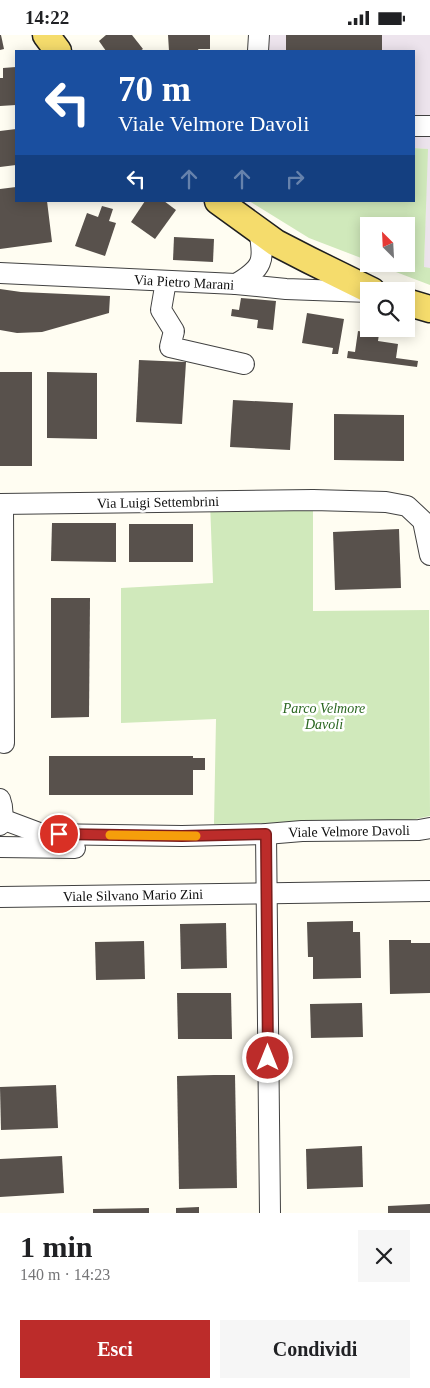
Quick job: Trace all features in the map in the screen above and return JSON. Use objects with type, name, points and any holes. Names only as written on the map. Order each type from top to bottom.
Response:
[{"type":"main road","points":[[46,35],[57,50]]},
{"type":"main road","points":[[219,202],[276,243],[360,286]]},
{"type":"main road","points":[[415,305],[430,309]]},
{"type":"street","points":[[258,50],[259,35]]},
{"type":"street","points":[[415,126],[430,126]]},
{"type":"street","points":[[236,284],[251,275],[258,268],[262,259],[263,249],[259,231]]},
{"type":"street","name":"Via Pietro Marani","points":[[0,273],[236,284],[286,289],[360,291]]},
{"type":"street","points":[[166,281],[161,310],[174,331],[170,347],[244,364]]},
{"type":"street","name":"Via Luigi Settembrini","points":[[4,743],[1,504],[313,500],[386,502],[407,506],[423,521],[430,555]]},
{"type":"street","name":"Viale Velmore Davoli","points":[[1,814],[42,834],[182,836],[266,840],[420,841],[430,843]]},
{"type":"street","name":"Viale Velmore Davoli","points":[[0,847],[40,848],[266,840],[302,831],[410,830],[430,828]]},
{"type":"street","points":[[266,840],[270,1213]]},
{"type":"street","name":"Viale Silvano Mario Zini","points":[[0,897],[430,891]]},
{"type":"shaded area","points":[[259,35],[430,35],[430,268],[424,268],[427,149],[415,148],[415,50],[258,50]]},
{"type":"green space","points":[[415,148],[428,149],[424,267],[430,268],[430,285],[399,273],[415,273],[415,217],[360,217],[360,258],[309,238],[251,202],[415,202]]},
{"type":"green space","name":"Parco Velmore Davoli","points":[[313,500],[313,611],[429,610],[430,816],[411,820],[214,824],[216,719],[121,723],[121,588],[213,583],[210,502]]},
{"type":"building","points":[[0,35],[4,49],[0,50]]},
{"type":"building","points":[[106,35],[132,35],[143,49],[105,50],[99,41]]},
{"type":"building","points":[[168,35],[210,35],[210,49],[169,50]]},
{"type":"building","points":[[286,35],[382,35],[382,50],[286,50]]},
{"type":"building","points":[[15,67],[15,105],[0,106],[0,78],[3,78],[3,68]]},
{"type":"building","points":[[15,129],[15,165],[0,167],[0,131]]},
{"type":"building","points":[[15,187],[15,202],[47,202],[52,242],[0,249],[0,189]]},
{"type":"building","points":[[144,202],[165,202],[176,210],[155,239],[131,222]]},
{"type":"building","points":[[102,206],[113,209],[109,221],[116,223],[105,256],[75,246],[87,213],[98,217]]},
{"type":"building","points":[[174,237],[214,239],[213,262],[173,260]]},
{"type":"building","points":[[0,289],[21,292],[110,296],[109,313],[42,332],[17,333],[0,330]]},
{"type":"building","points":[[241,298],[276,301],[273,330],[257,328],[258,320],[231,316],[232,309],[239,310]]},
{"type":"building","points":[[307,313],[344,319],[338,354],[332,354],[333,348],[302,343]]},
{"type":"building","points":[[358,331],[360,331],[360,337],[379,337],[378,341],[398,344],[396,358],[418,361],[417,367],[347,358],[348,351],[355,352]]},
{"type":"building","points":[[139,360],[186,362],[182,424],[136,422]]},
{"type":"building","points":[[0,372],[32,372],[32,466],[0,466]]},
{"type":"building","points":[[47,372],[97,373],[97,439],[47,438]]},
{"type":"building","points":[[233,400],[293,403],[290,450],[230,447]]},
{"type":"building","points":[[334,414],[404,415],[404,461],[334,460]]},
{"type":"building","points":[[52,523],[116,523],[116,562],[51,561]]},
{"type":"building","points":[[129,524],[193,524],[193,562],[129,562]]},
{"type":"building","points":[[399,529],[401,588],[335,590],[333,532]]},
{"type":"building","points":[[51,598],[90,598],[89,717],[51,718]]},
{"type":"building","points":[[49,756],[193,756],[193,758],[205,758],[205,770],[193,770],[193,795],[49,795]]},
{"type":"building","points":[[353,921],[353,932],[360,932],[361,978],[313,979],[313,957],[308,957],[307,922]]},
{"type":"building","points":[[226,923],[227,968],[181,969],[180,924]]},
{"type":"building","points":[[389,940],[411,940],[411,943],[430,943],[430,993],[390,994]]},
{"type":"building","points":[[144,941],[145,979],[96,980],[95,942]]},
{"type":"building","points":[[177,993],[231,993],[232,1039],[178,1039]]},
{"type":"building","points":[[362,1003],[363,1037],[311,1038],[310,1004]]},
{"type":"building","points":[[235,1075],[237,1188],[179,1189],[177,1076]]},
{"type":"building","points":[[56,1085],[58,1128],[1,1130],[0,1087]]},
{"type":"building","points":[[362,1146],[363,1187],[307,1189],[306,1149]]},
{"type":"building","points":[[62,1156],[64,1193],[0,1197],[0,1159]]},
{"type":"building","points":[[430,1204],[430,1213],[388,1213],[388,1206]]},
{"type":"building","points":[[199,1207],[199,1213],[176,1213],[176,1208]]},
{"type":"building","points":[[149,1208],[149,1213],[93,1213],[93,1209]]},
{"type":"slow traffic","points":[[110,835],[196,836]]},
{"type":"route","points":[[59,834],[182,836],[266,834],[268,1058]]}]
